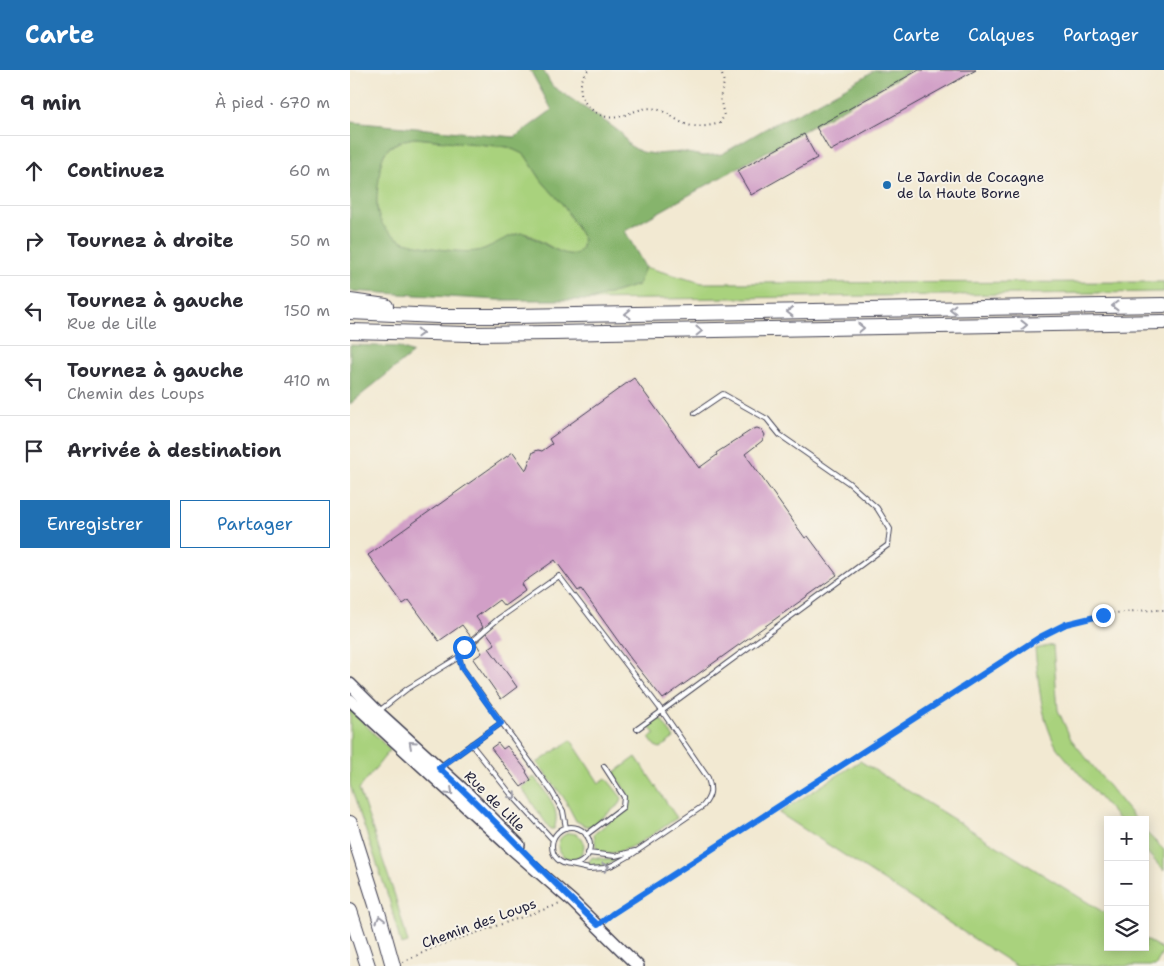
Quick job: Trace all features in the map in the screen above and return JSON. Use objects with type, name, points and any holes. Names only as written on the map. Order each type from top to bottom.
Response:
[{"type":"highway","points":[[350,301],[398,307],[551,316]]},
{"type":"highway","points":[[350,312],[437,316],[551,316],[1164,305]]},
{"type":"highway","points":[[350,330],[544,334],[1164,322]]},
{"type":"highway","points":[[350,823],[397,964]]},
{"type":"highway","points":[[350,911],[368,966]]},
{"type":"main road","name":"Rue de Lille","points":[[350,684],[434,771]]},
{"type":"main road","name":"Rue de Lille","points":[[350,700],[491,817],[638,966]]},
{"type":"lane","points":[[637,729],[888,545],[890,538],[890,529],[877,508],[849,483],[780,435],[767,419],[723,394],[695,413]]},
{"type":"lane","points":[[378,712],[407,689],[459,657],[464,647],[498,619],[559,576],[662,711],[708,778],[711,790],[709,798],[703,806],[625,860],[605,868],[589,869],[571,865],[559,861],[552,850],[553,840],[559,832],[566,828],[577,828],[586,835],[590,843],[588,853],[583,860],[571,865]]},
{"type":"lane","points":[[459,657],[462,668],[552,792],[563,811],[566,828]]},
{"type":"lane","points":[[434,771],[501,723]]},
{"type":"lane","points":[[472,744],[510,793],[553,840]]},
{"type":"lane","points":[[586,835],[623,807],[624,797],[604,766]]},
{"type":"lane","points":[[588,853],[614,856],[637,850]]},
{"type":"path","points":[[588,70],[583,78],[580,92],[585,103],[599,114],[608,117],[618,117],[635,110],[654,108],[685,124],[700,127],[720,122],[724,116],[720,98],[724,83],[721,70]]},
{"type":"path","points":[[598,925],[612,914],[1040,637],[1066,624],[1085,619],[1125,611],[1164,610]]},
{"type":"path","name":"Chemin des Loups","points":[[397,964],[435,947],[572,901]]},
{"type":"green space","points":[[530,70],[543,70],[552,86],[609,124],[621,133],[629,145],[641,152],[655,154],[682,152],[703,156],[722,154],[874,70],[912,70],[625,231],[645,267],[638,285],[589,300],[498,300],[350,291],[350,122],[515,137],[552,110]],"holes":[[[415,138],[508,147],[525,155],[542,181],[563,205],[583,238],[581,249],[576,254],[559,251],[523,233],[512,235],[486,248],[475,251],[456,251],[416,245],[402,241],[386,229],[382,223],[377,210],[380,165],[387,150],[394,145]]]},
{"type":"green space","points":[[415,138],[508,147],[525,155],[542,181],[563,205],[583,238],[581,249],[575,254],[568,254],[558,251],[523,233],[515,234],[482,250],[473,252],[449,251],[419,246],[405,242],[395,236],[381,223],[377,208],[380,168],[382,159],[390,147],[402,141]]},
{"type":"green space","points":[[645,267],[702,283],[1164,282],[1164,292],[589,300],[638,285]]},
{"type":"green space","points":[[350,345],[399,347],[413,353],[350,404]]},
{"type":"green space","points":[[1053,645],[1058,710],[1071,739],[1133,816],[1116,816],[1057,748],[1047,724],[1041,700],[1035,649]]},
{"type":"green space","points":[[350,709],[390,750],[359,789],[395,896],[408,943],[401,945],[389,899],[350,785]]},
{"type":"green space","points":[[661,719],[674,738],[660,748],[655,746],[649,738],[655,734],[648,726]]},
{"type":"green space","points":[[571,740],[599,783],[606,778],[622,798],[620,804],[591,826],[586,826],[576,821],[564,798],[537,763]]},
{"type":"green space","points":[[636,757],[677,818],[637,844],[614,853],[604,853],[596,848],[594,834],[629,806],[629,796],[614,773]]},
{"type":"green space","points":[[860,761],[1104,913],[1104,951],[1149,951],[1149,941],[1164,950],[1155,966],[1016,966],[779,813]]},
{"type":"green space","points":[[534,777],[552,802],[556,814],[554,829],[550,829],[521,787]]},
{"type":"green space","points":[[571,833],[580,837],[584,846],[580,855],[571,859],[562,855],[558,846],[562,837]]},
{"type":"green space","points":[[1149,835],[1164,850],[1164,871],[1149,854]]},
{"type":"green space","points":[[592,857],[618,861],[601,866],[586,866]]},
{"type":"building","points":[[919,70],[976,70],[830,151],[816,127]]},
{"type":"building","points":[[804,134],[817,158],[751,195],[737,171]]},
{"type":"building","points":[[634,378],[699,468],[717,455],[716,453],[753,429],[762,430],[765,435],[762,441],[745,454],[805,538],[808,536],[837,575],[663,699],[631,659],[581,589],[578,591],[555,560],[521,584],[525,591],[504,606],[499,600],[476,617],[483,627],[471,637],[462,625],[439,641],[409,600],[403,604],[368,555],[513,452],[526,470],[533,452],[542,451],[552,444],[549,439]]},
{"type":"building","points":[[487,633],[495,644],[489,648],[517,687],[501,699],[473,659],[482,653],[476,643]]},
{"type":"building","points":[[498,743],[503,749],[507,746],[527,771],[531,780],[521,787],[491,748]]},
{"type":"place","name":"Le Jardin de Cocagne de la Haute Borne","points":[[887,185]]},
{"type":"route","points":[[464,647],[459,657],[462,668],[501,723],[439,768],[477,803],[572,901],[598,925],[612,914],[1040,637],[1066,624],[1103,615]]}]
